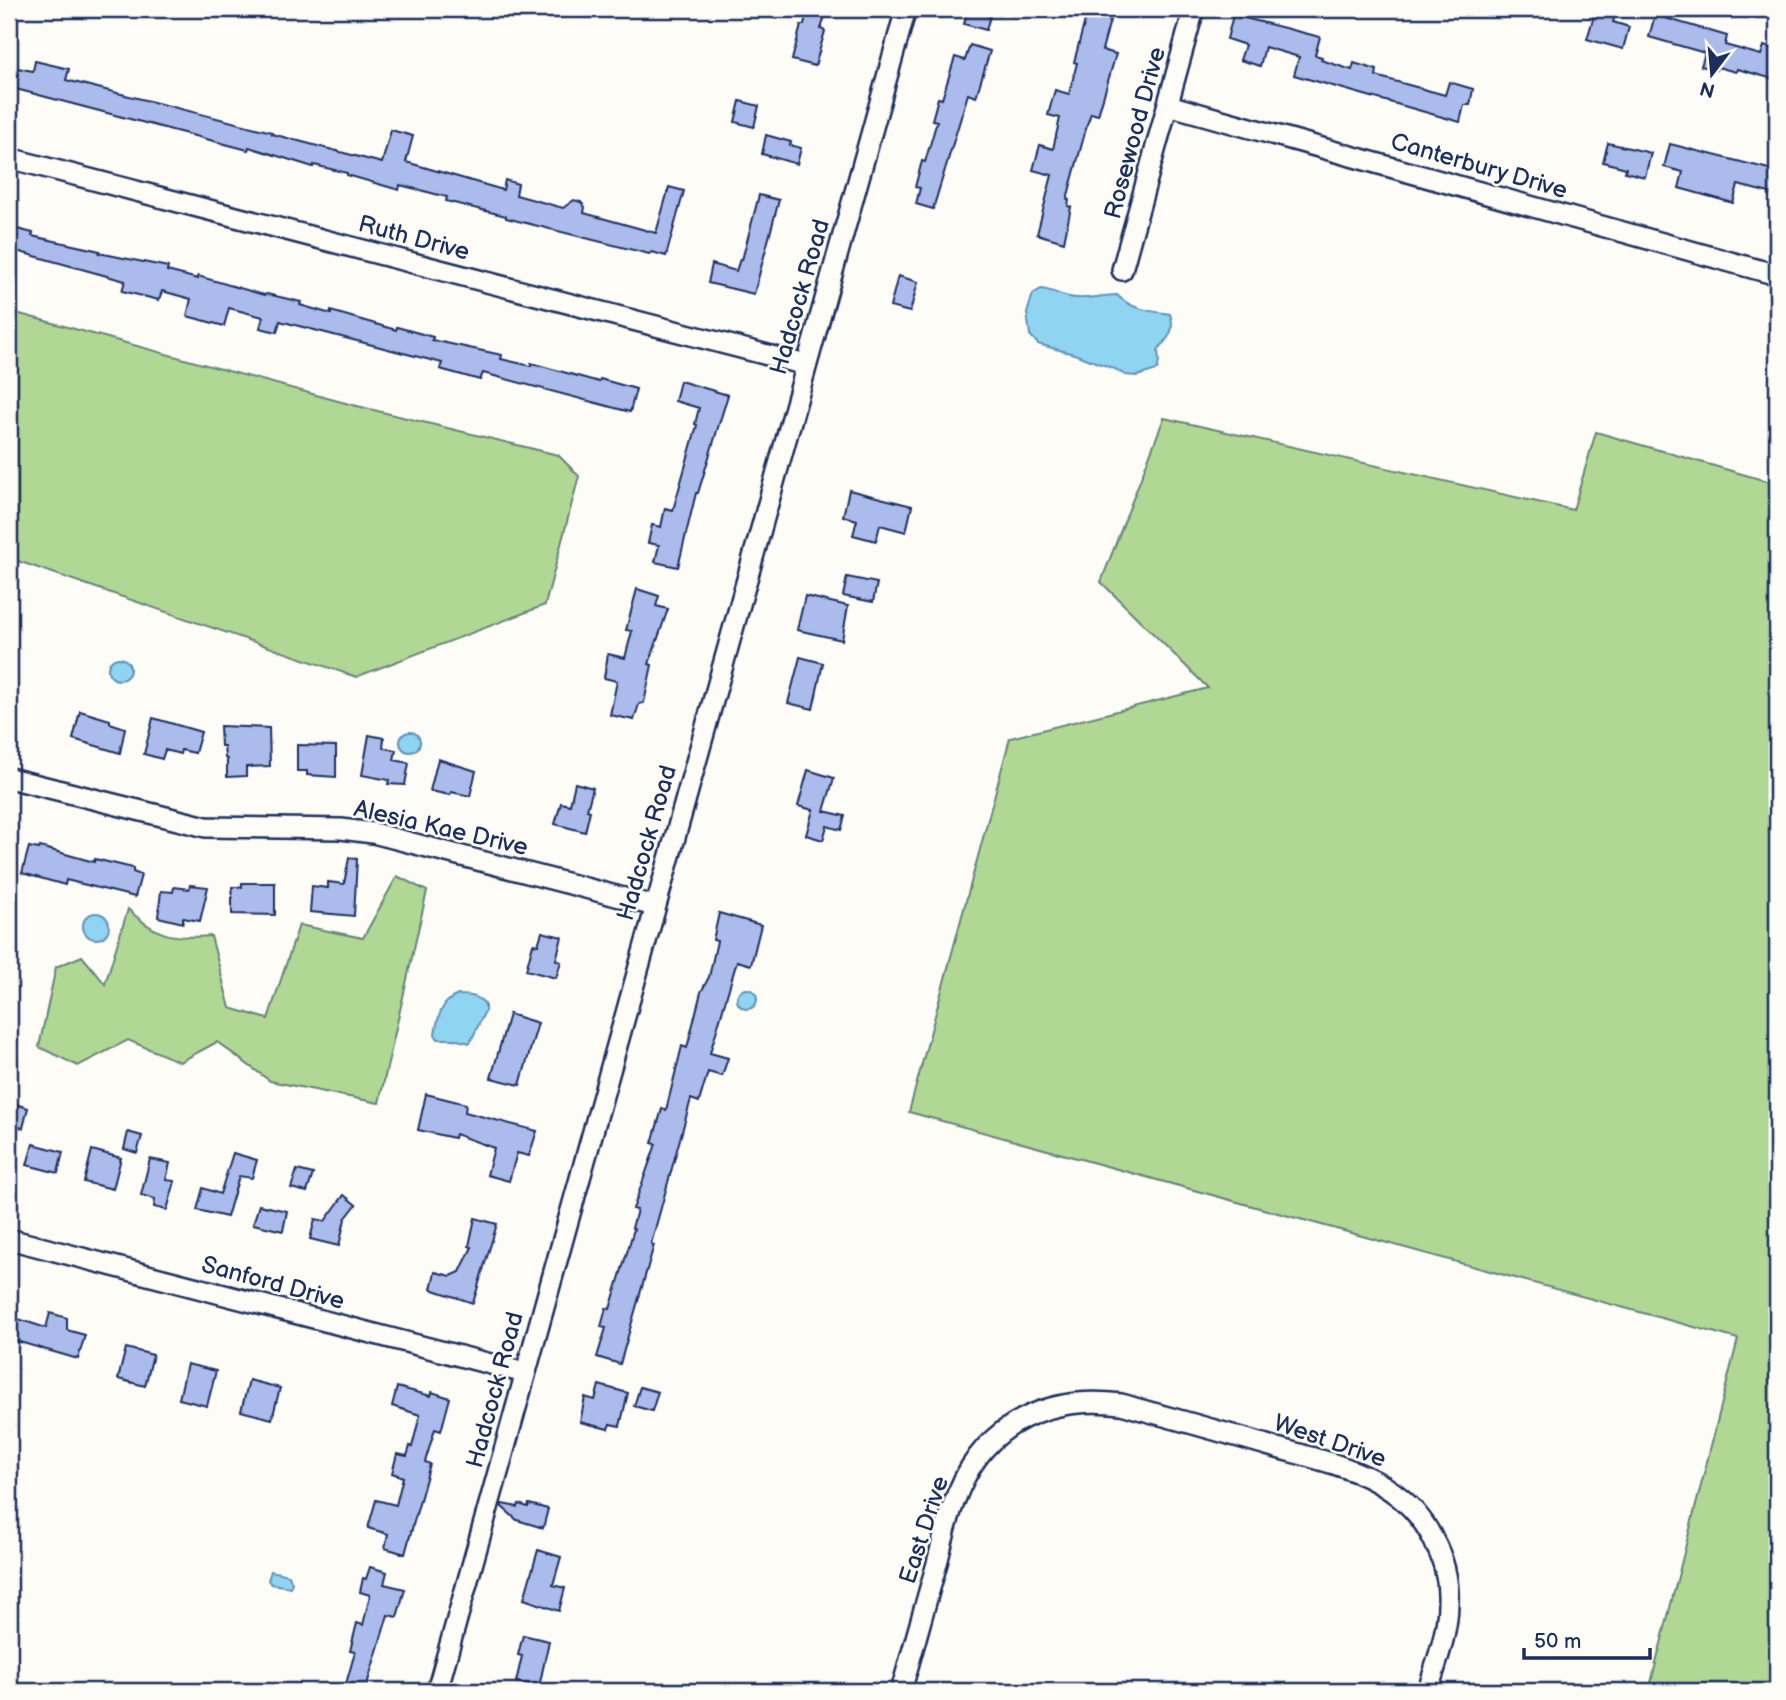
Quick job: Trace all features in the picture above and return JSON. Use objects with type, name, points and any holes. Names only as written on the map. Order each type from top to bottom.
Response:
[{"type":"street","name":"Hadcock Road","points":[[437,1691],[906,9]]},
{"type":"street","name":"Rosewood Drive","points":[[1122,270],[1194,9]]},
{"type":"street","name":"Canterbury Drive","points":[[1168,105],[1777,275]]},
{"type":"street","name":"Ruth Drive","points":[[9,158],[806,365]]},
{"type":"street","name":"Alesia Kae Drive","points":[[9,778],[206,827],[341,829],[373,833],[655,906]]},
{"type":"street","name":"Sanford Drive","points":[[9,1240],[525,1373]]},
{"type":"street","name":"East Drive","points":[[901,1691],[959,1488],[971,1466],[987,1446],[1008,1428],[1027,1416],[1051,1407],[1098,1401],[1121,1404],[1240,1437]]},
{"type":"street","name":"West Drive","points":[[1240,1437],[1360,1472],[1399,1495],[1430,1531],[1446,1576],[1448,1602],[1446,1626],[1427,1691]]},
{"type":"green space","points":[[9,311],[349,404],[558,455],[579,476],[545,605],[356,677],[9,558]]},
{"type":"green space","points":[[1164,418],[1573,510],[1596,432],[1777,484],[1777,1691],[1649,1691],[1738,1339],[909,1112],[1010,738],[1208,688],[1101,582]]},
{"type":"green space","points":[[397,876],[427,891],[379,1103],[270,1081],[217,1042],[180,1062],[128,1040],[78,1066],[39,1047],[56,967],[82,956],[105,984],[128,909],[157,931],[166,934],[186,937],[211,936],[230,1008],[268,1019],[299,925],[363,938]]},
{"type":"water","points":[[1041,289],[1075,298],[1117,295],[1135,307],[1170,314],[1171,330],[1158,350],[1157,370],[1137,376],[1125,375],[1074,354],[1038,344],[1030,335],[1027,313],[1033,294]]},
{"type":"water","points":[[119,658],[127,661],[130,669],[127,677],[119,680],[111,677],[108,669],[111,661]]},
{"type":"water","points":[[410,732],[417,735],[420,742],[417,749],[410,752],[403,749],[400,742],[403,735]]},
{"type":"water","points":[[96,913],[105,917],[109,926],[105,935],[96,939],[87,935],[83,926],[87,917]]},
{"type":"water","points":[[743,989],[751,989],[757,999],[751,1009],[743,1009],[737,1003],[737,995]]},
{"type":"water","points":[[458,995],[473,996],[485,1004],[485,1011],[470,1043],[438,1039],[435,1034],[444,1005]]},
{"type":"water","points":[[271,1571],[289,1575],[292,1583],[290,1587],[271,1584],[268,1580]]},
{"type":"building","points":[[968,9],[992,9],[986,30],[964,24]]},
{"type":"building","points":[[1088,9],[1113,9],[1102,50],[1116,54],[1098,115],[1091,113],[1087,125],[1067,199],[1068,206],[1071,207],[1064,242],[1037,234],[1052,175],[1033,170],[1040,145],[1053,149],[1060,118],[1048,115],[1055,90],[1069,94],[1077,63],[1074,62]]},
{"type":"building","points":[[1596,9],[1617,9],[1613,22],[1629,27],[1623,49],[1587,39]]},
{"type":"building","points":[[807,11],[825,16],[821,29],[825,31],[815,66],[792,60]]},
{"type":"building","points":[[1233,15],[1320,37],[1315,55],[1322,57],[1321,60],[1352,70],[1354,63],[1377,70],[1376,76],[1445,95],[1449,82],[1473,89],[1470,105],[1464,105],[1460,122],[1294,75],[1299,57],[1265,47],[1260,66],[1240,60],[1245,45],[1227,39]]},
{"type":"building","points":[[1655,15],[1727,36],[1725,45],[1761,55],[1764,46],[1777,50],[1777,80],[1737,69],[1736,72],[1701,66],[1705,53],[1649,37]]},
{"type":"building","points":[[970,45],[990,51],[976,97],[968,94],[933,209],[916,204],[920,188],[915,187],[937,121],[932,120],[938,98],[942,99],[955,57],[965,60]]},
{"type":"building","points":[[35,61],[69,69],[66,80],[382,163],[391,130],[413,136],[406,162],[503,190],[505,180],[518,184],[516,195],[563,208],[574,200],[585,207],[584,213],[656,233],[669,187],[684,191],[666,256],[652,252],[649,254],[506,218],[446,201],[447,197],[400,185],[399,190],[249,147],[248,150],[12,88],[17,68],[33,71]]},
{"type":"building","points":[[740,101],[759,106],[754,127],[735,122]]},
{"type":"building","points":[[766,135],[791,142],[790,145],[801,148],[797,164],[762,154]]},
{"type":"building","points":[[1608,143],[1651,153],[1645,177],[1603,162]]},
{"type":"building","points":[[1670,144],[1777,171],[1777,195],[1738,185],[1733,203],[1679,188],[1683,172],[1664,167]]},
{"type":"building","points":[[759,195],[779,200],[754,294],[708,283],[712,264],[736,271],[740,259],[742,260]]},
{"type":"building","points":[[9,227],[33,233],[32,236],[100,251],[99,253],[168,267],[167,271],[198,279],[198,276],[264,295],[301,302],[300,305],[331,314],[331,311],[396,330],[397,327],[433,337],[432,340],[502,355],[501,359],[531,366],[531,363],[636,389],[630,412],[483,373],[480,380],[440,369],[442,363],[280,321],[277,332],[260,328],[263,317],[229,308],[224,326],[187,316],[191,299],[162,291],[159,300],[122,291],[125,281],[9,249]]},
{"type":"building","points":[[898,276],[918,282],[910,312],[890,307]]},
{"type":"building","points":[[680,381],[728,395],[696,493],[678,567],[655,562],[659,545],[648,543],[652,525],[661,527],[665,508],[673,510],[697,425],[695,424],[699,408],[675,401]]},
{"type":"building","points":[[849,490],[912,506],[906,532],[880,525],[876,541],[853,535],[857,520],[843,516]]},
{"type":"building","points":[[847,577],[877,583],[873,602],[843,596]]},
{"type":"building","points":[[637,589],[659,596],[656,606],[668,609],[649,664],[652,665],[644,703],[639,704],[634,720],[610,715],[617,681],[604,678],[608,654],[625,658],[632,631],[626,630]]},
{"type":"building","points":[[805,596],[848,606],[842,640],[797,630]]},
{"type":"building","points":[[800,657],[823,663],[813,709],[788,703]]},
{"type":"building","points":[[80,711],[110,720],[110,723],[125,728],[120,753],[73,739]]},
{"type":"building","points":[[153,718],[201,732],[195,753],[181,750],[180,754],[165,750],[162,759],[144,754]]},
{"type":"building","points":[[220,726],[269,728],[270,766],[246,767],[246,776],[227,777],[227,759],[224,746],[221,746]]},
{"type":"building","points":[[369,735],[384,738],[383,748],[396,750],[394,760],[409,763],[405,785],[388,784],[389,780],[362,775]]},
{"type":"building","points":[[297,745],[336,746],[336,777],[307,775],[307,771],[297,771]]},
{"type":"building","points":[[438,759],[476,771],[470,796],[430,791]]},
{"type":"building","points":[[808,770],[834,778],[824,811],[845,816],[841,830],[827,826],[823,840],[806,835],[813,810],[798,806]]},
{"type":"building","points":[[575,783],[593,788],[585,832],[555,824],[561,803],[570,805]]},
{"type":"building","points":[[29,847],[40,847],[94,862],[95,859],[133,868],[133,872],[141,875],[135,897],[66,880],[65,885],[22,873]]},
{"type":"building","points":[[349,858],[357,859],[354,916],[310,912],[312,886],[328,888],[328,882],[344,884]]},
{"type":"building","points":[[242,883],[275,883],[275,915],[232,914],[232,887],[242,887]]},
{"type":"building","points":[[190,885],[208,887],[200,921],[183,918],[183,923],[158,917],[161,891],[173,892],[174,887],[189,889]]},
{"type":"building","points":[[719,913],[761,925],[751,965],[737,961],[710,1053],[728,1058],[722,1076],[708,1072],[699,1102],[691,1099],[620,1364],[597,1357],[606,1328],[601,1327],[606,1308],[610,1309],[634,1229],[632,1228],[637,1210],[633,1209],[656,1144],[652,1143],[662,1109],[666,1110],[682,1046],[687,1048],[701,992],[709,977],[717,941],[713,940]]},
{"type":"building","points":[[542,932],[562,937],[556,960],[561,962],[556,978],[526,970],[533,944],[538,945]]},
{"type":"building","points":[[509,1014],[538,1023],[520,1085],[491,1078]]},
{"type":"building","points":[[426,1094],[466,1104],[465,1112],[537,1131],[529,1156],[517,1153],[509,1181],[487,1175],[494,1148],[455,1134],[454,1138],[418,1130]]},
{"type":"building","points":[[12,1103],[28,1108],[23,1128],[9,1124]]},
{"type":"building","points":[[128,1132],[142,1136],[137,1153],[124,1149]]},
{"type":"building","points":[[33,1144],[63,1152],[58,1173],[27,1165]]},
{"type":"building","points":[[92,1150],[121,1158],[113,1189],[84,1182]]},
{"type":"building","points":[[233,1153],[257,1160],[252,1178],[239,1176],[227,1217],[197,1210],[203,1188],[220,1194]]},
{"type":"building","points":[[150,1159],[170,1163],[166,1180],[175,1181],[167,1210],[154,1207],[155,1199],[141,1195]]},
{"type":"building","points":[[297,1170],[313,1174],[307,1192],[291,1188]]},
{"type":"building","points":[[344,1195],[356,1205],[345,1219],[339,1246],[310,1239],[315,1219],[325,1221]]},
{"type":"building","points":[[259,1205],[287,1211],[283,1231],[253,1224]]},
{"type":"building","points":[[475,1218],[497,1224],[473,1303],[431,1289],[435,1272],[451,1276],[460,1272],[472,1247],[469,1246]]},
{"type":"building","points":[[50,1313],[67,1318],[67,1330],[85,1335],[78,1359],[9,1339],[9,1316],[46,1328]]},
{"type":"building","points":[[126,1348],[153,1355],[145,1386],[118,1379]]},
{"type":"building","points":[[187,1364],[216,1371],[207,1406],[179,1399]]},
{"type":"building","points":[[249,1380],[280,1388],[272,1419],[241,1411]]},
{"type":"building","points":[[599,1385],[628,1393],[620,1426],[610,1424],[608,1429],[580,1422],[585,1397],[595,1400]]},
{"type":"building","points":[[397,1387],[431,1396],[432,1392],[450,1398],[441,1431],[435,1429],[425,1462],[430,1464],[405,1554],[385,1548],[388,1534],[368,1528],[376,1500],[396,1505],[403,1477],[392,1473],[397,1454],[407,1456],[420,1415],[392,1406]]},
{"type":"building","points":[[640,1387],[658,1392],[652,1411],[634,1406]]},
{"type":"building","points":[[502,1504],[528,1507],[529,1504],[548,1509],[543,1528],[517,1520]]},
{"type":"building","points":[[538,1550],[561,1557],[553,1585],[565,1588],[559,1611],[524,1599]]},
{"type":"building","points":[[370,1567],[387,1572],[384,1584],[405,1589],[397,1617],[388,1615],[365,1691],[344,1691],[355,1652],[350,1651],[357,1623],[363,1625],[370,1595],[360,1592],[363,1578],[366,1579]]},
{"type":"building","points":[[523,1635],[549,1641],[539,1687],[516,1682],[522,1656],[518,1655]]}]
